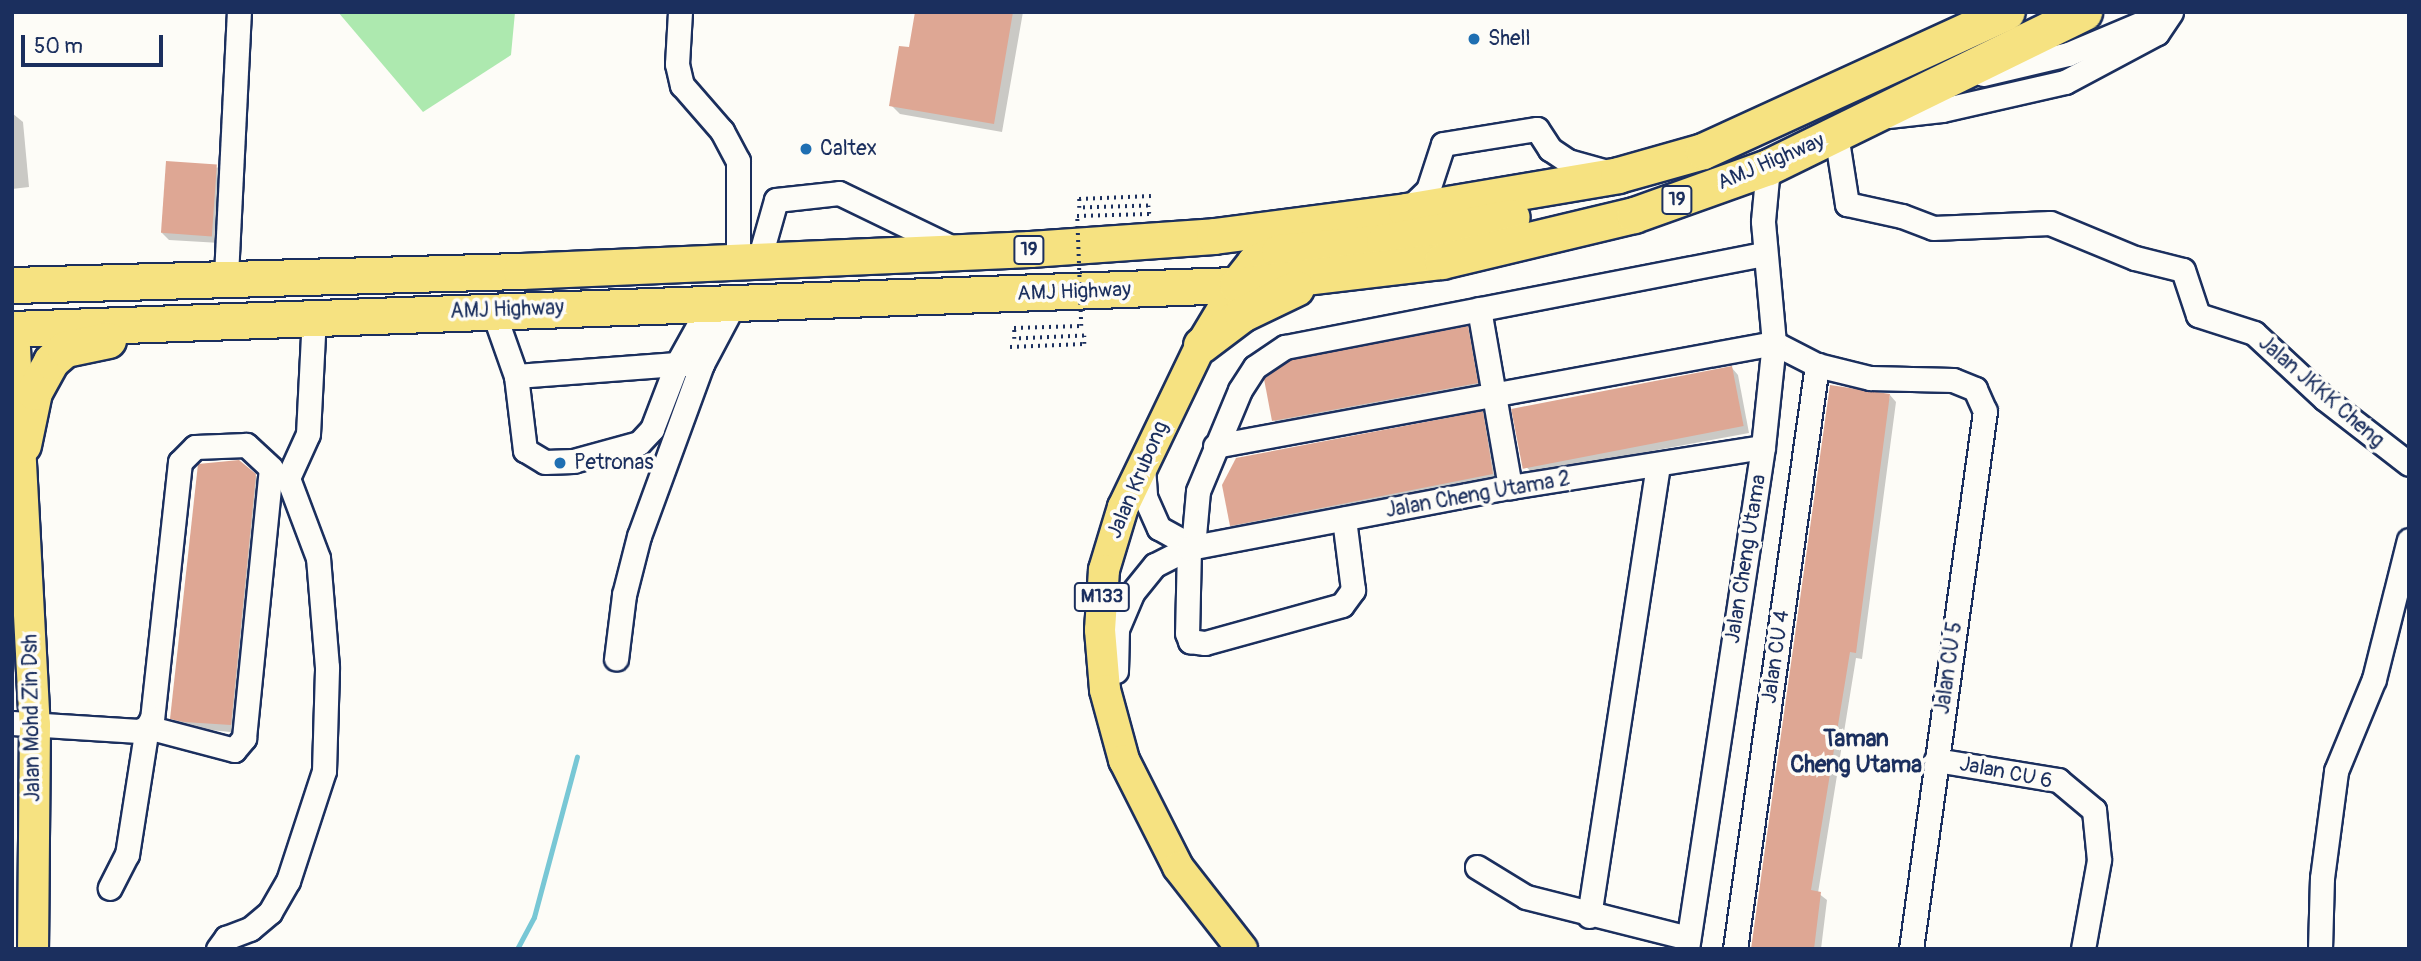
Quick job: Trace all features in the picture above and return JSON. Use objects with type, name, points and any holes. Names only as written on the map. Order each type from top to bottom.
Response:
[{"type":"highway","name":"AMJ Highway","points":[[12,285],[226,276],[521,271],[962,253],[1139,243],[1406,211],[1618,175],[1703,151],[2007,12]]},
{"type":"highway","name":"AMJ Highway","points":[[13,329],[1237,285],[1442,261],[1634,215],[1768,167],[2084,12]]},
{"type":"highway","points":[[1139,243],[1192,254],[1237,285],[1254,263],[1279,252],[1384,242],[1546,209],[1703,151]]},
{"type":"highway","points":[[1201,345],[1242,314],[1286,291],[1371,271]]},
{"type":"highway","points":[[13,329],[32,307],[46,300],[130,293],[168,279]]},
{"type":"highway","points":[[1164,288],[1191,299],[1202,316],[1201,345]]},
{"type":"highway","points":[[23,445],[41,376],[65,349],[177,332],[199,321]]},
{"type":"main road","name":"Jalan Krubong","points":[[1237,285],[1201,345],[1143,461],[1112,540],[1102,589],[1102,662],[1116,739],[1178,867],[1242,949]]},
{"type":"main road","name":"Jalan Mohd Zin Dsh","points":[[13,329],[23,445],[24,723],[33,949]]},
{"type":"street","points":[[226,276],[239,12]]},
{"type":"street","points":[[680,12],[677,64],[681,85],[722,131],[738,161],[749,260]]},
{"type":"street","points":[[1941,83],[2068,54],[2170,12]]},
{"type":"street","points":[[1868,118],[1942,110],[2065,82],[2157,33],[2170,12]]},
{"type":"street","points":[[1406,211],[1428,190],[1443,144],[1537,129],[1550,149],[1568,161],[1618,175]]},
{"type":"street","name":"Jalan JKKK Cheng","points":[[1836,134],[1847,204],[1902,216],[1933,228],[2050,223],[2135,258],[2183,270],[2198,316],[2255,333],[2325,399],[2409,464]]},
{"type":"street","name":"Jalan Cheng Utama","points":[[1687,944],[1763,447],[1774,343],[1764,254],[1768,167]]},
{"type":"street","points":[[749,260],[776,200],[839,193],[962,253]]},
{"type":"street","points":[[1343,519],[1353,590],[1342,605],[1205,643],[1190,641],[1187,634],[1191,548],[1198,491],[1215,446],[1247,378],[1285,347],[1764,254]]},
{"type":"street","points":[[494,311],[516,376],[525,450],[545,462],[573,461],[639,443],[652,429],[677,364],[723,302]]},
{"type":"street","points":[[616,659],[624,595],[639,536],[723,302]]},
{"type":"street","points":[[1479,309],[1510,487]]},
{"type":"street","points":[[218,949],[226,938],[250,929],[276,902],[288,881],[324,771],[327,667],[318,558],[288,478],[309,434],[314,317]]},
{"type":"street","points":[[1215,446],[1774,343],[1817,365]]},
{"type":"street","points":[[516,376],[702,364]]},
{"type":"street","name":"Jalan CU 5","points":[[1817,365],[1881,379],[1953,380],[1975,389],[1985,411],[1911,949]]},
{"type":"street","name":"Jalan CU 4","points":[[1735,949],[1817,365]]},
{"type":"street","points":[[24,723],[139,731],[147,727],[234,750],[244,738],[271,468],[246,445],[195,447],[180,462],[147,727],[127,854],[110,888]]},
{"type":"street","name":"Jalan Cheng Utama 2","points":[[1116,739],[1121,708],[1114,652],[1122,610],[1155,565],[1191,548],[1510,487],[1763,447]]},
{"type":"street","points":[[1143,461],[1145,498],[1159,528],[1191,548]]},
{"type":"street","points":[[1590,916],[1658,464]]},
{"type":"street","points":[[2320,949],[2322,878],[2336,771],[2374,679],[2409,540]]},
{"type":"street","name":"Jalan CU 6","points":[[1936,760],[2058,780],[2094,810],[2099,860],[2082,949]]},
{"type":"street","points":[[1478,867],[1511,891],[1687,944]]},
{"type":"path","points":[[1010,347],[1084,344],[1084,336],[1014,338],[1014,328],[1081,326],[1077,216],[1149,214],[1148,206],[1079,208],[1079,199],[1151,196]]},
{"type":"green space","points":[[338,12],[515,12],[511,55],[423,112]]},
{"type":"building","points":[[915,12],[1013,12],[994,124],[889,106],[899,46],[909,47]]},
{"type":"building","points":[[166,161],[217,165],[212,236],[161,233]]},
{"type":"building","points":[[1468,326],[1478,383],[1272,421],[1264,379],[1290,360]]},
{"type":"building","points":[[1732,366],[1744,426],[1523,469],[1511,409]]},
{"type":"building","points":[[1830,385],[1890,394],[1856,653],[1850,652],[1811,890],[1821,892],[1814,949],[1751,949]]},
{"type":"building","points":[[1483,411],[1493,474],[1230,526],[1222,485],[1236,458]]},
{"type":"building","points":[[239,460],[256,474],[231,725],[170,719],[198,464]]},
{"type":"waterway","points":[[517,949],[534,917],[577,757]]},
{"type":"place","name":"Shell","points":[[1474,39]]},
{"type":"place","name":"Caltex","points":[[806,149]]},
{"type":"place","name":"Petronas","points":[[560,463]]},
{"type":"district","name":"Taman Cheng Utama","points":[[1856,752]]}]
